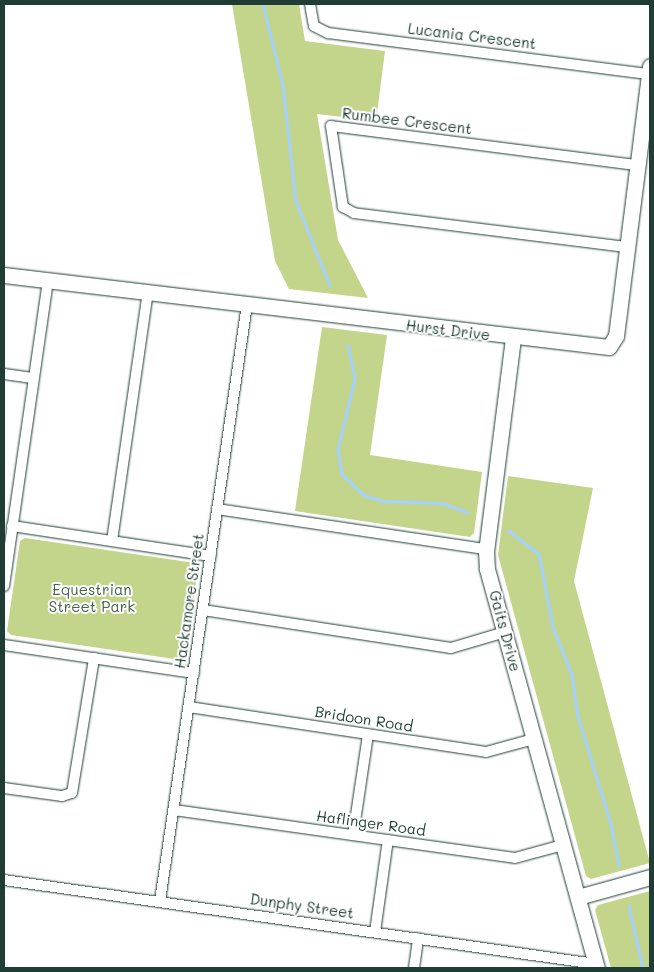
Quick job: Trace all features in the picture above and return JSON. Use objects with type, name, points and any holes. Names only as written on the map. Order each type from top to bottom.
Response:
[{"type":"street","name":"Lucania Crescent","points":[[310,4],[314,26],[328,33],[650,70]]},
{"type":"street","name":"Hurst Drive","points":[[4,275],[513,338],[609,348],[616,336],[650,70]]},
{"type":"street","name":"Rumbee Crescent","points":[[626,247],[354,213],[343,207],[331,126],[637,165]]},
{"type":"street","points":[[4,582],[48,280]]},
{"type":"street","points":[[112,541],[148,292]]},
{"type":"street","name":"Hackamore Street","points":[[160,901],[247,305]]},
{"type":"street","name":"Gaits Drive","points":[[513,338],[486,549],[488,568],[596,966]]},
{"type":"street","points":[[4,374],[33,378]]},
{"type":"street","points":[[217,509],[486,549]]},
{"type":"street","points":[[12,526],[211,556]]},
{"type":"street","points":[[203,610],[451,648],[505,632]]},
{"type":"street","points":[[4,645],[194,673]]},
{"type":"street","points":[[4,788],[62,796],[72,793],[94,658]]},
{"type":"street","name":"Bridoon Road","points":[[189,707],[486,752],[534,739]]},
{"type":"street","points":[[353,835],[368,735]]},
{"type":"street","name":"Haflinger Road","points":[[174,810],[515,858],[563,845]]},
{"type":"street","points":[[375,932],[388,840]]},
{"type":"street","points":[[578,897],[650,877]]},
{"type":"street","name":"Dunphy Street","points":[[4,880],[418,938],[596,966]]},
{"type":"street","points":[[414,968],[418,938]]},
{"type":"green space","points":[[232,4],[299,4],[305,41],[385,51],[376,121],[317,114],[338,240],[368,298],[289,289],[275,261]]},
{"type":"green space","points":[[322,327],[387,335],[370,455],[482,472],[474,533],[470,537],[295,511]]},
{"type":"green space","points":[[508,476],[593,488],[574,581],[650,863],[591,879],[586,876],[498,555]]},
{"type":"green space","name":"Equestrian Street Park","points":[[25,538],[195,563],[198,568],[185,657],[181,660],[11,635],[7,631],[20,541]]},
{"type":"green space","points":[[650,891],[650,968],[611,968],[595,910],[598,905]]},
{"type":"waterway","points":[[263,4],[283,85],[296,201],[330,285]]},
{"type":"waterway","points":[[348,345],[355,379],[338,450],[342,474],[364,495],[384,501],[443,503],[467,512]]},
{"type":"waterway","points":[[508,530],[539,554],[553,627],[572,675],[578,716],[611,824],[619,865]]},
{"type":"waterway","points":[[629,906],[643,968]]}]
